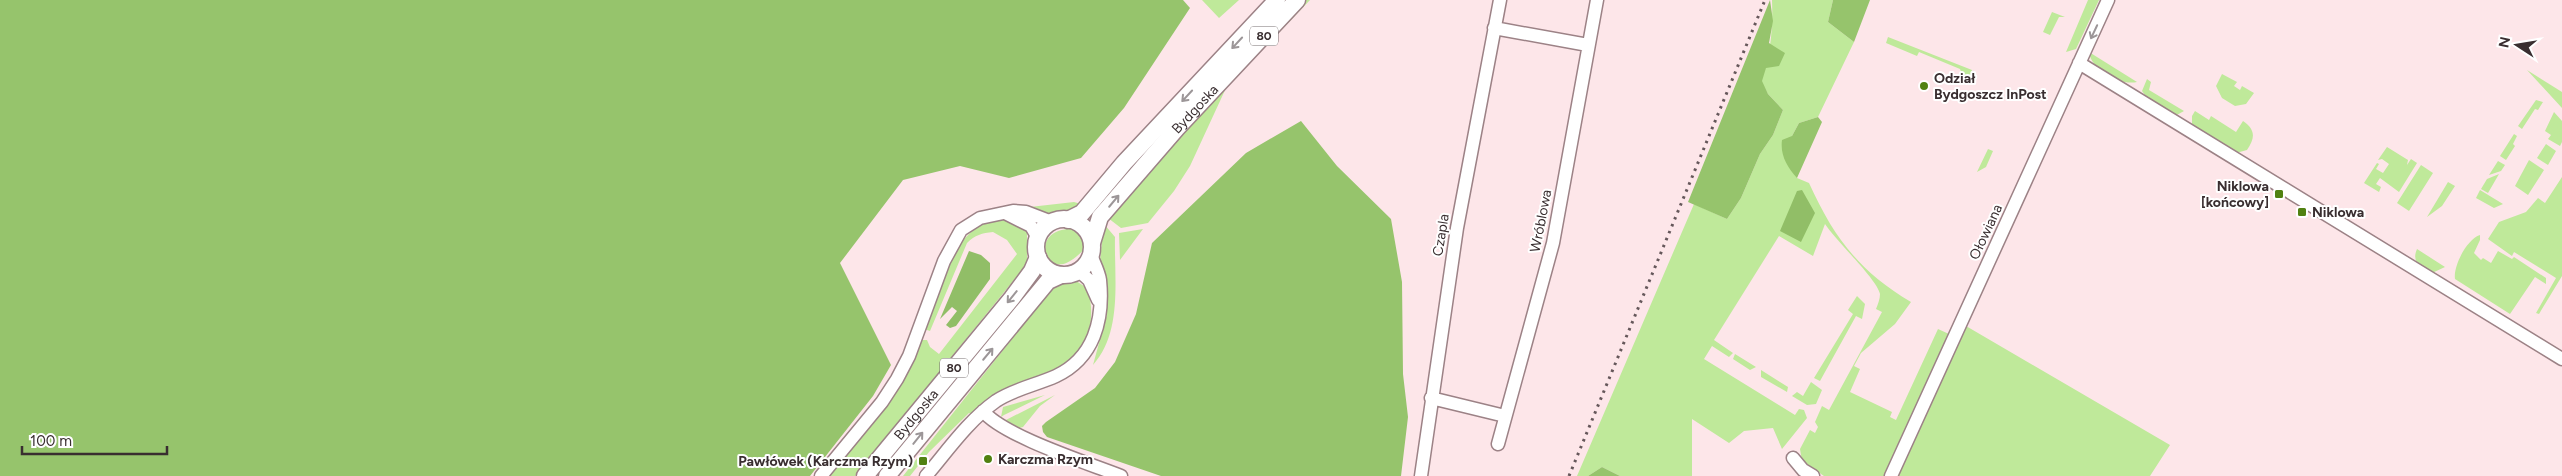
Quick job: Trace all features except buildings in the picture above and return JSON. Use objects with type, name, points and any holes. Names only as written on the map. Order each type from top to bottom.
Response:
[{"type":"main road","name":"80","points":[[1226,66],[1277,0]]},
{"type":"main road","name":"80","points":[[1226,66],[1297,0]]},
{"type":"main road","name":"Bydgoska","points":[[1060,221],[1082,212],[1124,163],[1226,66]]},
{"type":"main road","name":"Bydgoska","points":[[1091,249],[1100,217],[1177,128],[1226,66]]},
{"type":"main road","name":"80","points":[[1038,257],[1038,238],[1041,232],[1060,221]]},
{"type":"main road","points":[[1060,221],[1084,227],[1091,249]]},
{"type":"main road","name":"80","points":[[1061,275],[1079,271],[1091,249]]},
{"type":"main road","name":"Bydgoska","points":[[865,476],[1012,298],[1032,271],[1038,257]]},
{"type":"main road","points":[[1038,257],[1047,269],[1061,275]]},
{"type":"main road","name":"Bydgoska","points":[[887,476],[1048,281],[1061,275]]},
{"type":"street","name":"Czapla","points":[[1421,476],[1457,228],[1500,0]]},
{"type":"street","name":"Wróblowa","points":[[1498,444],[1553,243],[1597,0]]},
{"type":"street","name":"Ołowiana","points":[[1891,476],[2108,0]]},
{"type":"street","points":[[1494,28],[1588,45]]},
{"type":"street","points":[[2079,64],[2562,358]]},
{"type":"street","points":[[821,476],[882,402],[897,379],[909,356],[952,242],[961,230],[970,223],[991,214],[1003,212],[1026,212],[1060,221]]},
{"type":"street","points":[[1003,212],[1031,226],[1038,238]]},
{"type":"street","points":[[926,476],[983,411],[999,400],[1058,375],[1081,358],[1091,345],[1098,325],[1100,279],[1091,249]]},
{"type":"street","points":[[1079,271],[1089,280],[1099,303]]},
{"type":"street","points":[[1431,398],[1505,416]]},
{"type":"street","points":[[983,411],[998,425],[1018,435],[1121,476]]},
{"type":"street","points":[[1793,458],[1803,470],[1813,476]]},
{"type":"shaded area","points":[[0,0],[1183,0],[1190,8],[1124,108],[1081,158],[1009,178],[960,166],[903,180],[840,263],[891,365],[873,396],[810,476],[0,476]]},
{"type":"shaded area","points":[[1202,0],[1239,0],[1219,18]]},
{"type":"shaded area","points":[[1304,0],[1310,0],[1226,88],[1190,166],[1174,191],[1148,223],[1121,228],[1108,218]]},
{"type":"shaded area","points":[[1770,0],[1773,21],[1769,43],[1785,53],[1779,66],[1766,68],[1762,81],[1768,94],[1783,110],[1773,135],[1760,154],[1741,198],[1727,219],[1688,202]]},
{"type":"shaded area","points":[[1772,0],[1833,0],[1828,22],[1854,42],[1818,117],[1799,123],[1792,136],[1797,178],[1809,183],[1828,220],[1850,252],[1877,278],[1911,302],[1895,324],[1861,353],[1854,366],[1860,369],[1850,392],[1892,412],[1890,417],[1896,420],[1938,329],[1949,334],[1885,476],[1824,476],[1802,461],[1800,449],[1810,430],[1815,433],[1818,427],[1815,422],[1822,406],[1829,410],[1882,312],[1876,309],[1880,294],[1872,279],[1825,224],[1813,256],[1779,236],[1714,340],[1733,353],[1729,357],[1712,346],[1704,359],[1795,415],[1799,409],[1804,410],[1807,418],[1782,449],[1773,428],[1744,431],[1729,443],[1692,419],[1692,476],[1620,476],[1602,467],[1588,476],[1577,476],[1694,204],[1727,219],[1741,198],[1760,154],[1773,135],[1783,110],[1768,94],[1761,81],[1771,41]]},
{"type":"shaded area","points":[[1833,0],[1870,0],[1854,42],[1828,22]]},
{"type":"shaded area","points":[[2088,0],[2099,0],[2076,49],[2066,52]]},
{"type":"shaded area","points":[[2052,12],[2065,17],[2059,17],[2050,35],[2043,32]]},
{"type":"shaded area","points":[[1888,37],[1972,70],[1969,80],[1964,79],[1960,69],[1919,52],[1917,56],[1886,43]]},
{"type":"shaded area","points":[[2089,52],[2137,82],[2123,82],[2107,75],[2095,65]]},
{"type":"shaded area","points":[[2527,70],[2562,92],[2562,108]]},
{"type":"shaded area","points":[[2222,74],[2237,82],[2234,86],[2240,90],[2242,86],[2254,93],[2246,104],[2235,106],[2222,98],[2216,86]]},
{"type":"shaded area","points":[[2147,79],[2151,82],[2149,90],[2184,111],[2175,116],[2148,99],[2142,91]]},
{"type":"shaded area","points":[[2536,100],[2543,102],[2538,110],[2535,109],[2522,129],[2518,126]]},
{"type":"shaded area","points":[[2195,111],[2209,120],[2211,116],[2236,132],[2243,121],[2247,124],[2252,131],[2253,138],[2247,150],[2236,153],[2192,126],[2192,116]]},
{"type":"shaded area","points":[[2554,112],[2562,121],[2562,142],[2560,146],[2548,139],[2551,135],[2545,131]]},
{"type":"shaded area","points":[[1818,117],[1822,122],[1797,178],[1785,160],[1782,151],[1782,140],[1792,136],[1799,123]]},
{"type":"shaded area","points":[[1301,121],[1337,166],[1391,219],[1402,282],[1403,374],[1408,417],[1401,476],[1161,476],[1047,437],[1043,432],[1042,426],[1095,388],[1115,362],[1136,314],[1152,243],[1246,153]]},
{"type":"shaded area","points":[[2514,134],[2517,136],[2513,144],[2515,146],[2506,160],[2500,156]]},
{"type":"shaded area","points":[[2546,144],[2556,151],[2548,165],[2537,158]]},
{"type":"shaded area","points":[[2387,147],[2408,160],[2407,165],[2411,159],[2417,163],[2399,192],[2380,178],[2376,184],[2381,187],[2379,192],[2364,183],[2377,163],[2379,164],[2376,169],[2383,173],[2389,164],[2382,159],[2378,160]]},
{"type":"shaded area","points":[[1988,149],[1993,151],[1986,167],[1977,172]]},
{"type":"shaded area","points":[[2529,160],[2544,170],[2528,195],[2515,186]]},
{"type":"shaded area","points":[[2498,161],[2505,165],[2501,171],[2489,175]]},
{"type":"shaded area","points":[[2421,165],[2433,173],[2409,211],[2397,203]]},
{"type":"shaded area","points":[[2499,174],[2488,193],[2481,189],[2487,179]]},
{"type":"shaded area","points":[[2562,177],[2562,276],[2539,314],[2536,313],[2556,278],[2514,252],[2512,256],[2488,239],[2499,222],[2526,212],[2538,198],[2545,203]]},
{"type":"shaded area","points":[[2448,182],[2455,186],[2442,206],[2427,217]]},
{"type":"shaded area","points":[[1802,190],[1815,213],[1801,242],[1780,231],[1797,191]]},
{"type":"shaded area","points":[[2480,190],[2503,204],[2494,208],[2476,198]]},
{"type":"shaded area","points":[[1074,202],[1081,204],[1067,213],[1052,215],[1021,208]]},
{"type":"shaded area","points":[[999,219],[1007,220],[1027,231],[1027,264],[855,476],[829,476],[921,340],[927,340],[930,347],[939,354],[1017,254],[1007,240],[993,232],[979,235],[970,240],[967,243],[930,331],[924,329],[949,262],[958,247],[969,234],[983,224]]},
{"type":"shaded area","points":[[1104,224],[1115,237],[1115,304],[1109,337],[1103,352],[1093,365],[1107,314],[1107,287],[1100,260]]},
{"type":"shaded area","points":[[1075,227],[1083,233],[1085,248],[1073,259],[1063,264],[1054,264],[1045,253],[1045,245],[1056,232]]},
{"type":"shaded area","points":[[1143,229],[1120,260],[1119,233]]},
{"type":"shaded area","points":[[2480,235],[2480,240],[2474,253],[2481,260],[2483,258],[2491,263],[2498,251],[2512,259],[2514,257],[2546,278],[2546,284],[2535,277],[2510,314],[2455,279],[2456,267],[2462,254],[2470,242]]},
{"type":"shaded area","points":[[2417,249],[2445,267],[2432,273],[2424,269],[2416,261],[2415,254]]},
{"type":"shaded area","points":[[969,251],[981,255],[990,263],[990,279],[956,326],[950,328],[946,325],[957,311],[952,307],[940,319]]},
{"type":"shaded area","points":[[1073,279],[1087,288],[1091,308],[1090,328],[1087,338],[1076,355],[1064,365],[971,414],[969,413],[929,452],[910,476],[903,476],[1057,282]]},
{"type":"shaded area","points":[[1857,296],[1865,304],[1862,319],[1856,316],[1820,381],[1814,378],[1853,314],[1848,310]]},
{"type":"shaded area","points":[[1966,326],[2170,445],[2150,476],[1896,476]]},
{"type":"shaded area","points":[[1735,354],[1756,367],[1750,370],[1733,359]]},
{"type":"shaded area","points":[[1761,370],[1788,387],[1787,392],[1761,377]]},
{"type":"shaded area","points":[[1811,382],[1822,390],[1816,404],[1807,405],[1792,396],[1797,392],[1803,396]]},
{"type":"shaded area","points":[[1045,395],[1004,415],[1001,417],[1003,407]]},
{"type":"shaded area","points":[[1055,395],[1040,406],[1023,427],[1019,428],[1004,421]]},
{"type":"shaded area","points":[[1602,467],[1620,476],[1588,476]]},
{"type":"railway","points":[[1569,476],[1765,0]]},
{"type":"place","name":"Odział Bydgoszcz InPost","points":[[1924,86]]},
{"type":"place","name":"Niklowa [końcowy]","points":[[2279,194]]},
{"type":"place","name":"Niklowa","points":[[2302,212]]},
{"type":"place","name":"Karczma Rzym","points":[[988,459]]},
{"type":"place","name":"Pawłówek (Karczma Rzym)","points":[[923,461]]}]
